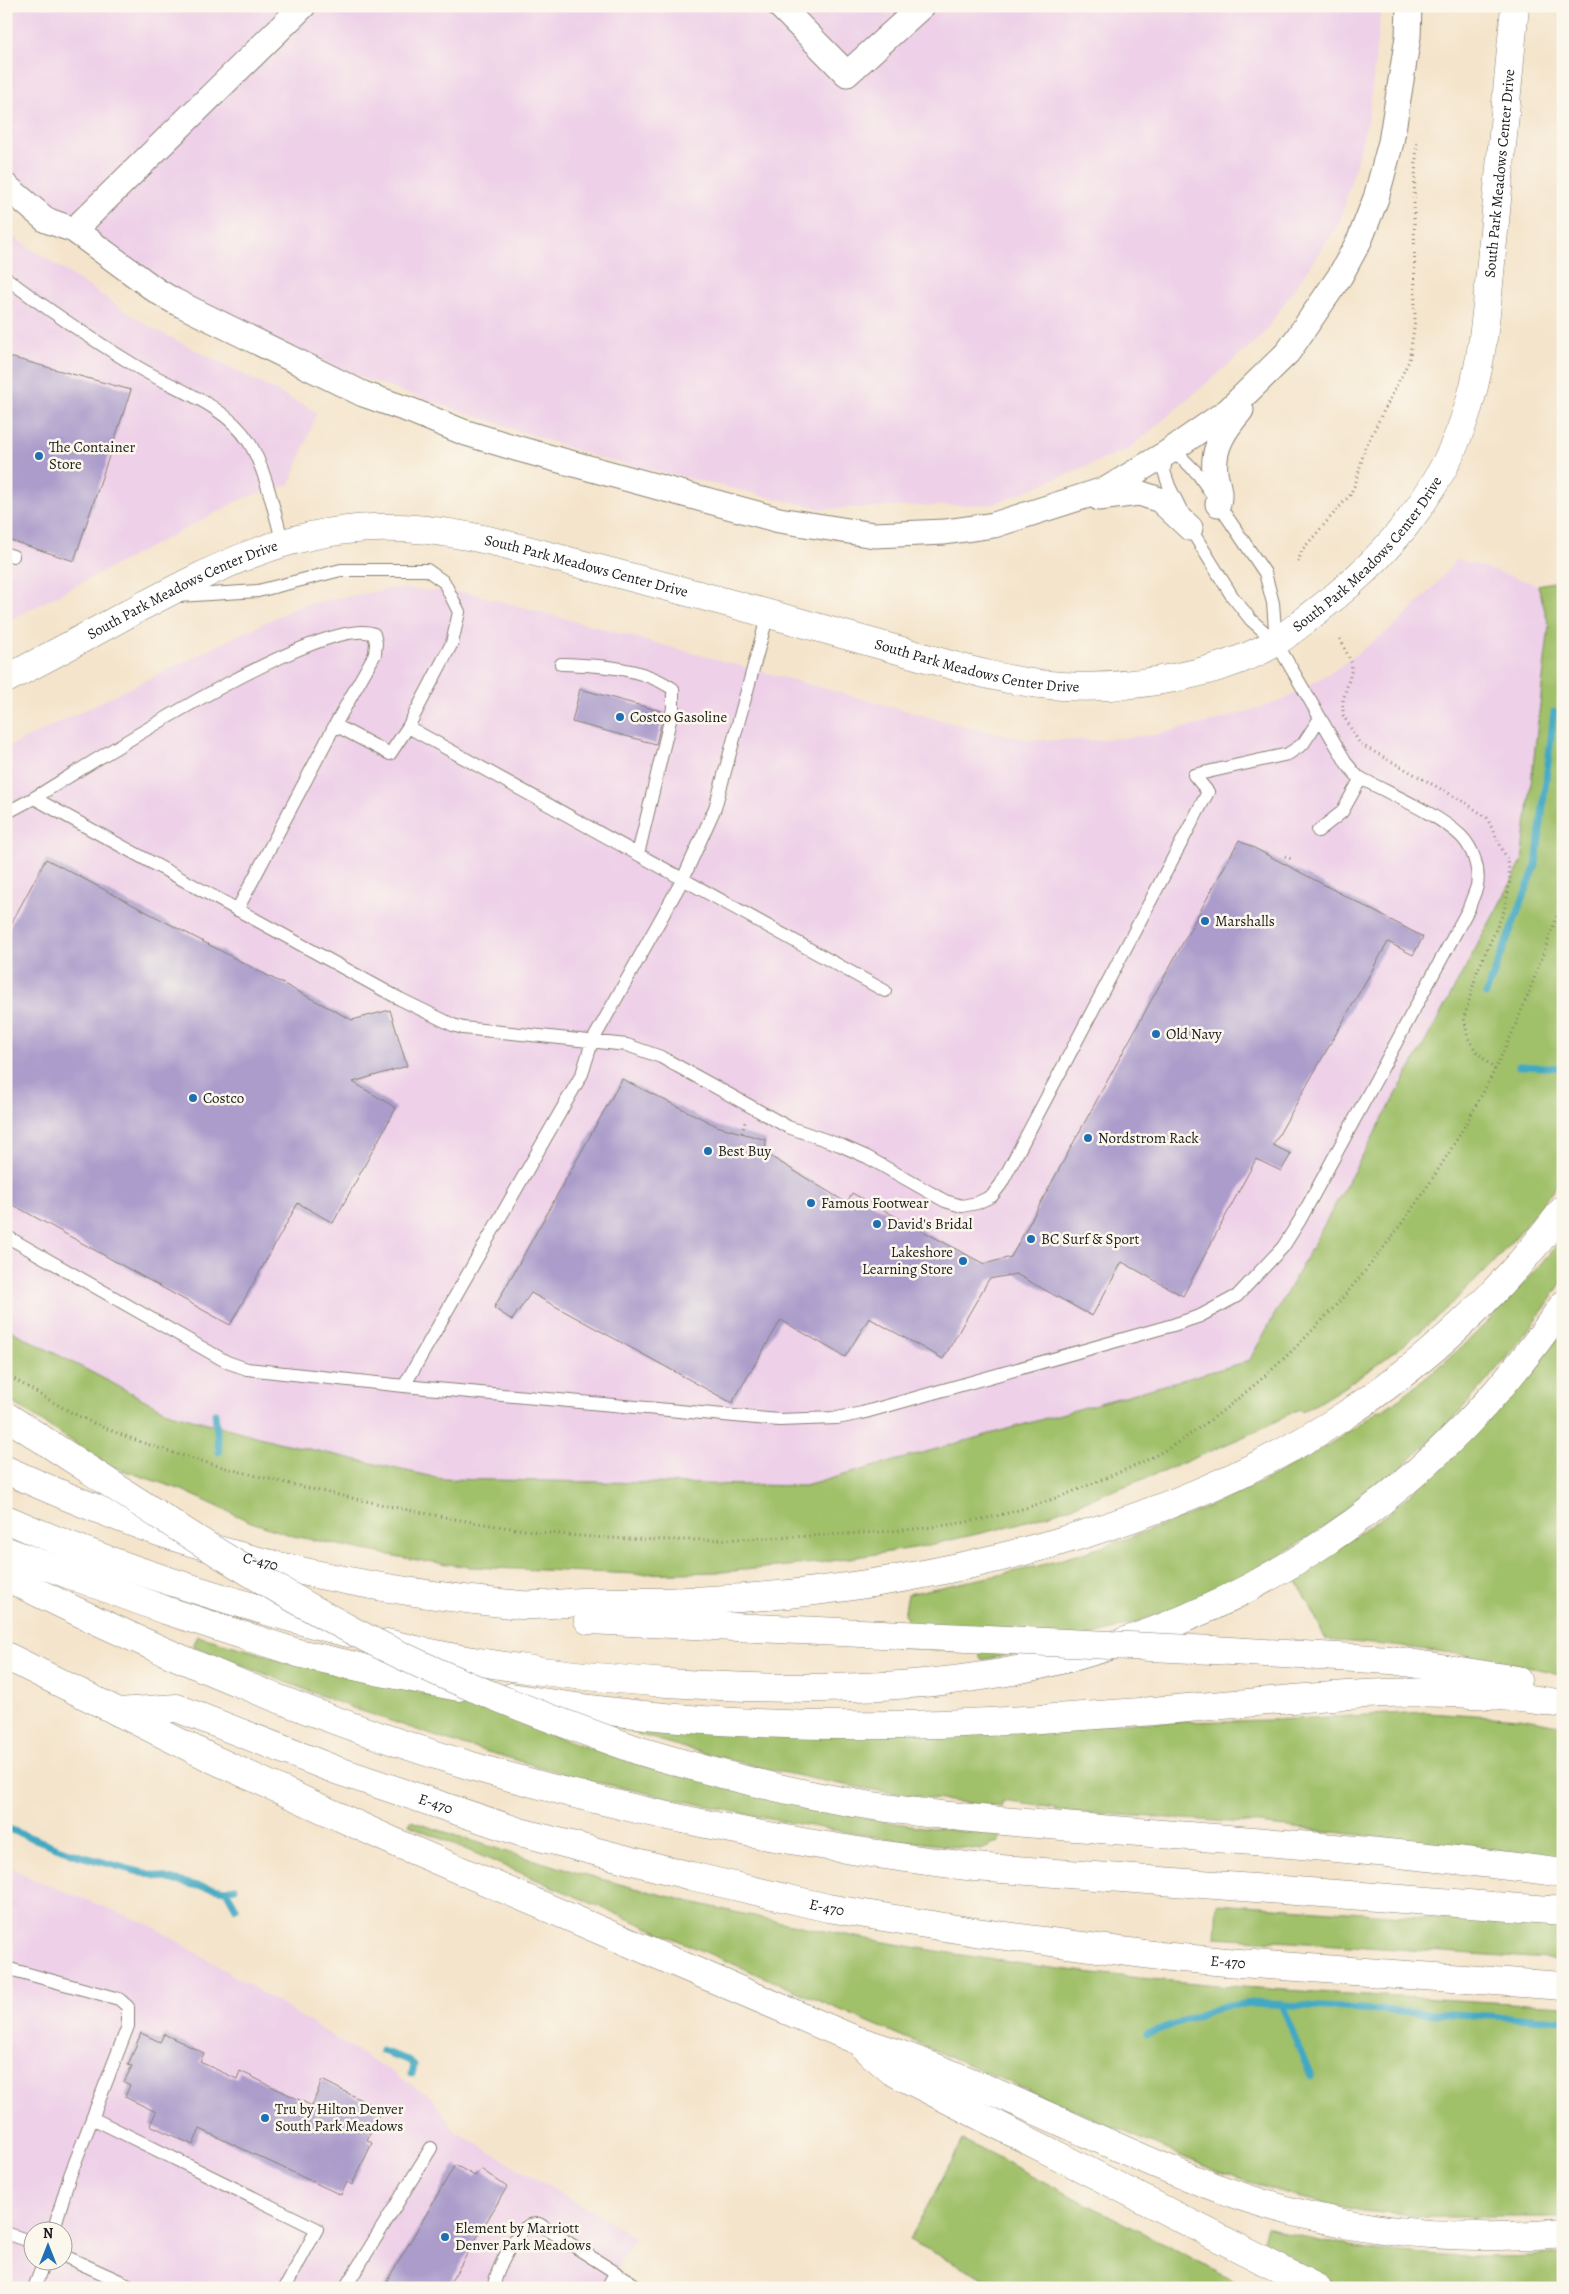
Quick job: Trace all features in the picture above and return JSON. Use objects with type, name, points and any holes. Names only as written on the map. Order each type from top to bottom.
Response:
[{"type":"main road","name":"South Park Meadows Center Drive","points":[[6,679],[214,569],[259,549],[344,530],[377,528],[412,528],[456,534],[539,553],[984,674],[1060,686],[1100,686],[1173,679],[1247,657],[1276,642],[1338,596],[1381,554],[1406,525],[1430,488],[1452,450],[1465,420],[1479,362],[1489,284],[1515,6]]},
{"type":"main road","points":[[528,1605],[587,1602],[675,1602],[754,1598],[900,1578],[978,1562],[1053,1542],[1178,1500],[1225,1480],[1292,1447],[1335,1421],[1389,1384],[1476,1309],[1513,1270],[1563,1210]]},
{"type":"main road","points":[[6,1519],[120,1565],[230,1602],[393,1645],[496,1664],[601,1677],[742,1686],[860,1687],[960,1679],[1048,1663],[1156,1630],[1236,1596],[1290,1565],[1359,1518],[1435,1455],[1507,1381],[1563,1304]]},
{"type":"main road","points":[[6,1416],[233,1561],[333,1620],[456,1680],[517,1706],[678,1763],[796,1792],[917,1812],[1056,1826],[1365,1850],[1563,1873]]},
{"type":"main road","name":"C-470","points":[[6,1470],[76,1501],[152,1529],[265,1562],[362,1583],[528,1605]]},
{"type":"main road","points":[[6,1551],[165,1610],[328,1661],[515,1698],[636,1713],[778,1723],[922,1724],[1037,1719],[1352,1694],[1413,1691],[1497,1694],[1563,1704]]},
{"type":"main road","points":[[6,1577],[88,1617],[188,1662],[357,1728],[475,1767],[665,1816],[778,1839],[975,1868],[1563,1911]]},
{"type":"main road","points":[[528,1605],[572,1619],[1351,1657],[1417,1663],[1563,1690]]},
{"type":"main road","points":[[6,1656],[116,1712],[401,1845],[856,2040],[906,2055],[1206,2183],[1289,2211],[1364,2227],[1433,2235],[1485,2237],[1563,2233]]},
{"type":"main road","name":"E-470","points":[[116,1712],[177,1708],[336,1770],[520,1832],[692,1876],[828,1908],[975,1932],[1160,1956],[1563,1986]]},
{"type":"main road","points":[[856,2040],[892,2071],[1317,2288]]},
{"type":"street","points":[[74,230],[303,6]]},
{"type":"street","points":[[780,6],[847,74],[922,6]]},
{"type":"street","points":[[6,186],[46,220],[74,230],[157,291],[174,301],[363,394],[412,411],[463,432],[518,450],[779,520],[874,535],[945,532],[994,525],[1107,488],[1167,453],[1230,410],[1288,352],[1340,276],[1360,239],[1376,198],[1391,142],[1408,37],[1410,6]]},
{"type":"street","points":[[1218,504],[1220,493],[1215,473],[1215,455],[1222,432],[1244,406],[1248,392]]},
{"type":"street","points":[[1081,497],[1108,498],[1139,493],[1160,500],[1190,528]]},
{"type":"lane","points":[[6,278],[47,310],[140,368],[214,410],[233,424],[248,441],[258,461],[283,543]]},
{"type":"lane","points":[[6,1236],[227,1362],[247,1369],[404,1386],[778,1420],[837,1418],[862,1413],[1200,1316],[1237,1296],[1283,1247],[1300,1220],[1469,908],[1477,886],[1472,852],[1462,837],[1447,825],[1361,778],[1347,764],[1276,642],[1252,620],[1232,596],[1190,528],[1172,493],[1164,471],[1167,453],[1183,459],[1198,474],[1265,573],[1273,603],[1276,642]]},
{"type":"lane","points":[[160,597],[258,591],[341,570],[427,570],[444,582],[459,612],[452,643],[408,727],[390,754],[335,725]]},
{"type":"lane","points":[[404,1386],[582,1074],[592,1042],[683,879],[715,808],[768,614]]},
{"type":"lane","points":[[6,813],[224,685],[298,648],[349,633],[367,631],[374,634],[376,643],[375,654],[335,725],[237,910]]},
{"type":"lane","points":[[561,664],[603,666],[661,680],[673,690],[673,708],[638,854]]},
{"type":"lane","points":[[34,798],[392,995],[453,1025],[592,1042],[627,1044],[661,1057],[788,1128],[840,1145],[867,1157],[945,1201],[962,1206],[977,1203],[992,1196],[1002,1184],[1208,792],[1194,775],[1288,754],[1303,744],[1320,718]]},
{"type":"lane","points":[[408,727],[885,991]]},
{"type":"lane","points":[[1318,831],[1342,812],[1361,778]]},
{"type":"lane","points":[[6,1968],[119,1999],[128,2007],[128,2026],[69,2178],[56,2222]]},
{"type":"lane","points":[[92,2118],[317,2229],[285,2288]]},
{"type":"lane","points":[[344,2288],[431,2148]]},
{"type":"lane","points":[[494,2288],[494,2278],[513,2244],[523,2229],[530,2224],[539,2224],[640,2288]]},
{"type":"lane","points":[[6,2233],[22,2239]]},
{"type":"lane","points":[[72,2260],[134,2288]]},
{"type":"lane","points":[[34,2288],[40,2272]]},
{"type":"lane","points":[[607,2288],[615,2273]]},
{"type":"path","points":[[1298,562],[1302,550],[1350,495],[1356,482],[1365,448],[1409,361],[1415,322],[1414,196],[1417,133]]},
{"type":"path","points":[[1340,639],[1352,664],[1343,700],[1343,715],[1360,744],[1466,803],[1488,818],[1508,860],[1510,882],[1504,911],[1477,972],[1464,1018],[1468,1038],[1476,1051],[1495,1070]]},
{"type":"path","points":[[1285,856],[1291,859]]},
{"type":"shaded area","points":[[6,6],[1381,6],[1369,115],[1340,222],[1262,336],[1129,449],[994,504],[823,509],[603,459],[347,373],[150,279],[6,183]]},
{"type":"shaded area","points":[[6,232],[150,327],[317,412],[290,485],[246,497],[6,622]]},
{"type":"shaded area","points":[[1457,559],[1538,585],[1549,626],[1522,862],[1434,1026],[1249,1361],[805,1486],[442,1479],[278,1442],[169,1413],[6,1328],[6,748],[301,605],[394,588],[470,593],[967,727],[1033,740],[1097,740],[1153,735],[1219,720],[1281,701],[1337,669],[1398,623],[1430,591]]},
{"type":"shaded area","points":[[6,1865],[35,1880],[151,1925],[429,2095],[455,2131],[635,2237],[605,2288],[6,2288]]},
{"type":"green space","points":[[1563,580],[1563,1175],[1537,1211],[1508,1245],[1446,1309],[1377,1365],[1302,1412],[1299,1409],[1257,1431],[1162,1472],[1051,1514],[999,1529],[920,1547],[819,1563],[722,1572],[636,1574],[470,1567],[410,1559],[293,1536],[251,1522],[182,1490],[110,1466],[6,1398],[6,1328],[170,1413],[278,1442],[442,1479],[805,1486],[1249,1361],[1434,1026],[1522,862],[1549,626],[1538,585]]},
{"type":"green space","points":[[1563,1237],[1563,1279],[1529,1330],[1500,1365],[1468,1402],[1397,1471],[1358,1503],[1317,1532],[1232,1582],[1187,1603],[1137,1622],[1086,1638],[981,1660],[979,1652],[900,1648],[907,1617],[904,1615],[908,1594],[1034,1567],[1123,1540],[1214,1504],[1258,1484],[1341,1437],[1406,1393],[1455,1353],[1500,1309]]},
{"type":"green space","points":[[1563,1329],[1563,1675],[1445,1652],[1326,1640],[1295,1577],[1390,1512],[1414,1490],[1509,1397]]},
{"type":"green space","points":[[198,1636],[334,1674],[477,1705],[560,1738],[636,1764],[874,1820],[1000,1835],[999,1842],[981,1850],[868,1836],[764,1818],[586,1780],[449,1741],[350,1707],[193,1646]]},
{"type":"green space","points":[[1427,1712],[1521,1718],[1563,1726],[1563,1857],[1249,1823],[1056,1811],[1056,1808],[1002,1801],[1002,1807],[950,1801],[850,1786],[801,1776],[704,1753],[606,1724],[684,1732],[1273,1720]]},
{"type":"green space","points":[[411,1821],[534,1860],[702,1905],[816,1929],[931,1950],[1059,1969],[1203,1984],[1563,2006],[1563,2217],[1425,2217],[1363,2211],[1301,2198],[1223,2174],[409,1825]]},
{"type":"green space","points":[[1217,1903],[1563,1927],[1563,1960],[1215,1937]]},
{"type":"green space","points":[[963,2140],[1250,2288],[1004,2288],[909,2240]]},
{"type":"green space","points":[[1267,2227],[1303,2237],[1340,2244],[1414,2254],[1488,2257],[1563,2254],[1563,2288],[1343,2288],[1261,2245]]},
{"type":"building","points":[[6,356],[131,390],[74,561],[6,539]]},
{"type":"building","points":[[580,689],[664,712],[656,744],[572,722]]},
{"type":"building","points":[[1239,840],[1423,937],[1413,955],[1388,942],[1273,1145],[1291,1154],[1281,1171],[1256,1159],[1183,1296],[1122,1262],[1092,1316],[1016,1274],[989,1279],[943,1359],[869,1318],[845,1357],[781,1320],[732,1403],[531,1293],[512,1320],[494,1308],[622,1079],[717,1126],[766,1140],[765,1153],[847,1203],[852,1193],[984,1264],[1011,1257]]},
{"type":"building","name":"Costco","points":[[46,859],[352,1020],[390,1010],[407,1066],[353,1082],[396,1108],[333,1223],[298,1203],[230,1325],[6,1201],[6,933]]},
{"type":"building","name":"Tru by Hilton Denver South Park Meadows","points":[[141,2033],[160,2042],[164,2034],[204,2053],[200,2062],[237,2079],[240,2071],[312,2106],[322,2080],[381,2110],[367,2140],[372,2143],[352,2185],[347,2182],[341,2195],[200,2129],[193,2145],[150,2125],[156,2112],[125,2097],[130,2085],[124,2082],[132,2066],[128,2065]]},
{"type":"building","name":"Element by Marriott Denver Park Meadows","points":[[455,2165],[475,2176],[481,2169],[507,2187],[447,2288],[383,2288]]},
{"type":"waterway","points":[[1486,994],[1536,865],[1554,712]]},
{"type":"waterway","points":[[1519,1066],[1563,1068]]},
{"type":"waterway","points":[[215,1413],[219,1452]]},
{"type":"waterway","points":[[6,1828],[77,1855],[128,1869],[198,1886],[226,1890],[235,1888]]},
{"type":"waterway","points":[[226,1890],[236,1908]]},
{"type":"waterway","points":[[1147,2034],[1221,2007],[1252,2003],[1563,2020]]},
{"type":"waterway","points":[[1281,2004],[1311,2077]]},
{"type":"waterway","points":[[382,2051],[408,2060],[414,2065],[412,2074]]},
{"type":"place","name":"The Container Store","points":[[39,456]]},
{"type":"place","name":"Costco Gasoline","points":[[620,717]]},
{"type":"place","name":"Marshalls","points":[[1205,921]]},
{"type":"place","name":"Old Navy","points":[[1156,1034]]},
{"type":"place","name":"Costco","points":[[193,1098]]},
{"type":"place","name":"Nordstrom Rack","points":[[1088,1138]]},
{"type":"place","name":"Best Buy","points":[[708,1151]]},
{"type":"place","name":"Famous Footwear","points":[[811,1203]]},
{"type":"place","name":"David's Bridal","points":[[877,1224]]},
{"type":"place","name":"BC Surf & Sport","points":[[1031,1239]]},
{"type":"place","name":"Lakeshore Learning Store","points":[[963,1261]]},
{"type":"place","name":"Tru by Hilton Denver South Park Meadows","points":[[265,2118]]},
{"type":"place","name":"Element by Marriott Denver Park Meadows","points":[[445,2237]]}]
